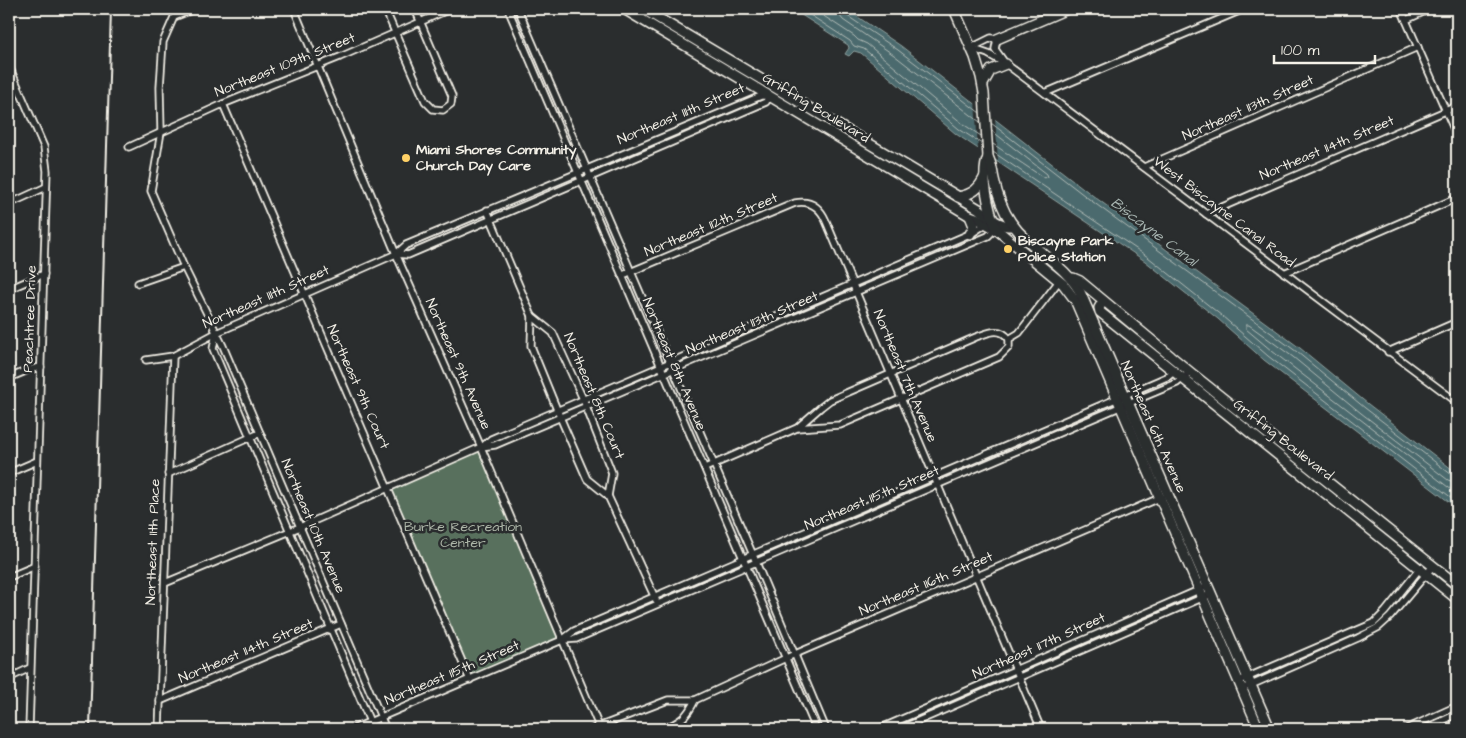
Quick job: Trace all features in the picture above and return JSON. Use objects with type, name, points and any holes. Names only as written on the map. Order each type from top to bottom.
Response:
[{"type":"street","name":"Northeast 10th Avenue","points":[[194,9],[174,17],[163,42],[160,87],[161,132],[151,191],[184,267],[223,346],[386,729]]},
{"type":"street","name":"Northeast 9th Avenue","points":[[294,9],[396,254],[481,447],[600,728]]},
{"type":"street","points":[[385,9],[425,101],[436,110],[446,109],[451,104],[452,96],[415,9]]},
{"type":"street","name":"Northeast 109th Street","points":[[130,146],[223,104],[450,9]]},
{"type":"street","name":"Northeast 8th Avenue","points":[[508,9],[816,729]]},
{"type":"street","name":"Northeast 8th Avenue","points":[[518,9],[826,729]]},
{"type":"street","name":"Griffing Boulevard","points":[[624,9],[653,26],[780,91],[958,197],[993,224],[1072,294]]},
{"type":"street","name":"Griffing Boulevard","points":[[643,9],[769,96],[970,216],[993,224],[1013,226]]},
{"type":"street","name":"Northeast 6th Avenue","points":[[954,9],[971,48],[983,84],[988,157],[992,164],[993,177],[1001,203],[1013,226],[1027,241],[1068,276],[1081,294],[1123,401],[1205,592],[1245,683],[1270,729]]},
{"type":"street","points":[[971,48],[991,38],[997,38],[1067,9]]},
{"type":"street","points":[[1045,93],[1244,9]]},
{"type":"street","points":[[1401,9],[1457,136]]},
{"type":"street","points":[[1406,20],[1430,9]]},
{"type":"street","points":[[653,26],[658,18]]},
{"type":"street","points":[[983,84],[990,70],[1006,64],[996,49],[997,38]]},
{"type":"street","name":"West Biscayne Canal Road","points":[[971,48],[988,54],[1006,64],[1457,402]]},
{"type":"street","name":"Northeast 113th Street","points":[[1144,167],[1418,48]]},
{"type":"street","name":"Peachtree Drive","points":[[9,66],[44,147],[47,163],[28,729]]},
{"type":"street","points":[[769,96],[780,91]]},
{"type":"street","name":"Northeast 111th Street","points":[[146,360],[173,356],[216,333],[396,254],[406,245],[761,96],[769,96],[766,102],[408,255],[396,254]]},
{"type":"street","name":"Northeast 9th Court","points":[[223,104],[470,680]]},
{"type":"street","name":"Northeast 114th Street","points":[[1206,214],[1457,106]]},
{"type":"street","points":[[868,154],[873,146]]},
{"type":"street","name":"Northeast 6th Avenue","points":[[988,157],[984,164],[993,224]]},
{"type":"street","points":[[958,197],[975,191],[980,187],[985,176]]},
{"type":"street","points":[[9,204],[46,187]]},
{"type":"street","points":[[1284,273],[1457,198]]},
{"type":"street","name":"Northeast 112th Street","points":[[623,275],[794,203],[810,203]]},
{"type":"street","name":"Northeast 7th Avenue","points":[[810,203],[824,215],[1041,729]]},
{"type":"street","points":[[993,224],[1001,203]]},
{"type":"street","name":"Northeast 8th Court","points":[[487,210],[532,316],[531,346],[560,417],[587,479],[608,496],[658,604]]},
{"type":"street","points":[[970,216],[974,226],[970,234]]},
{"type":"street","name":"Northeast 113th Street","points":[[165,584],[290,532],[481,447],[491,439],[557,410],[993,224]]},
{"type":"street","name":"Northeast 113th Street","points":[[481,447],[495,445],[988,236],[993,224]]},
{"type":"street","points":[[138,283],[184,267]]},
{"type":"street","points":[[9,289],[44,274]]},
{"type":"street","name":"Griffing Boulevard","points":[[1068,276],[1076,279],[1103,301],[1186,375],[1423,572],[1457,598]]},
{"type":"street","points":[[1010,339],[1019,333],[1059,281]]},
{"type":"street","name":"Northeast 6th Avenue","points":[[1072,294],[1123,401]]},
{"type":"street","points":[[638,313],[647,309]]},
{"type":"street","name":"Northeast 8th Court","points":[[532,316],[554,333],[583,399],[612,473],[608,496]]},
{"type":"street","points":[[1388,352],[1457,322]]},
{"type":"street","points":[[705,468],[797,428],[830,400],[891,374],[991,332],[1000,332],[1010,339]]},
{"type":"street","name":"Northeast 10th Avenue","points":[[216,333],[213,349],[372,729]]},
{"type":"street","points":[[797,428],[840,425],[902,400],[999,357],[1010,347],[1010,339]]},
{"type":"street","name":"Northeast 11th Place","points":[[159,729],[173,356]]},
{"type":"street","points":[[9,378],[41,367]]},
{"type":"street","name":"Northeast 115th Street","points":[[562,640],[576,639],[938,484],[1123,401],[1169,376],[1178,368]]},
{"type":"street","name":"Griffing Boulevard","points":[[1186,375],[1457,585]]},
{"type":"street","name":"Northeast 115th Street","points":[[353,729],[562,640],[574,631],[934,476],[1186,375]]},
{"type":"street","points":[[168,474],[260,433]]},
{"type":"street","points":[[9,473],[37,461]]},
{"type":"street","name":"Northeast 116th Street","points":[[593,729],[600,728],[668,700],[695,700],[786,658],[1164,496]]},
{"type":"street","points":[[1245,683],[1374,623],[1423,572],[1429,563]]},
{"type":"street","points":[[9,577],[34,566]]},
{"type":"street","name":"Northeast 117th Street","points":[[879,729],[1015,670],[1205,592]]},
{"type":"street","name":"Northeast 117th Street","points":[[900,729],[1018,678],[1205,592]]},
{"type":"street","name":"Northeast 114th Street","points":[[160,700],[341,624]]},
{"type":"street","points":[[9,678],[30,668]]},
{"type":"street","name":"Northeast 6th Avenue","points":[[1245,683],[1259,729]]},
{"type":"street","name":"Northeast 116th Street","points":[[663,729],[677,723],[689,712],[695,700]]},
{"type":"street","points":[[1406,729],[1417,727],[1457,706]]},
{"type":"street","points":[[1424,729],[1457,714]]},
{"type":"green space","name":"Burke Recreation Center","points":[[481,447],[562,640],[470,680],[389,488]]},
{"type":"water","points":[[792,9],[846,9],[901,46],[1092,195],[1300,348],[1457,473],[1457,508],[1264,360],[1218,319],[1145,261],[956,134],[861,53],[854,51],[849,56],[845,54],[849,48],[848,45]]},
{"type":"pier","points":[[975,100],[995,116],[998,161],[978,150]]},
{"type":"railway","points":[[90,729],[111,9]]},
{"type":"place","name":"Miami Shores Community Church Day Care","points":[[406,158]]},
{"type":"place","name":"Biscayne Park Police Station","points":[[1008,249]]},
{"type":"water label","name":"Biscayne Canal","points":[[1154,232]]}]
